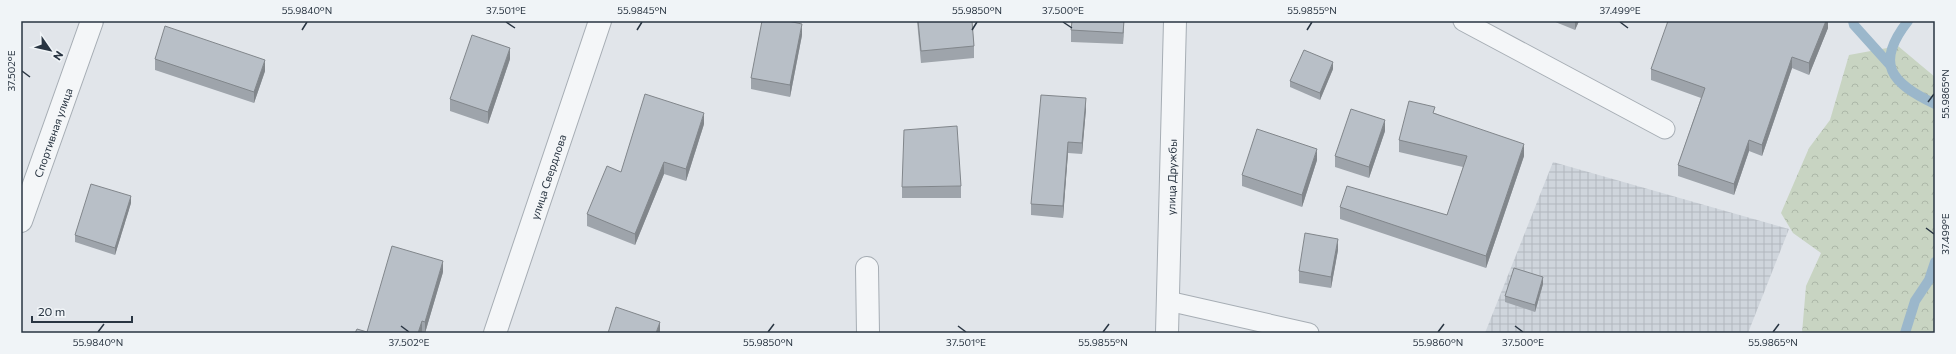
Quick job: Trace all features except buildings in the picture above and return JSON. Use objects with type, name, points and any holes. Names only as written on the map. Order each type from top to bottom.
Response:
[{"type":"street","name":"Спортивная улица","points":[[21,221],[92,21]]},
{"type":"street","name":"улица Свердлова","points":[[495,333],[600,21]]},
{"type":"street","name":"улица Дружбы","points":[[1167,333],[1175,21]]},
{"type":"street","points":[[867,268],[868,333]]},
{"type":"lane","points":[[1463,21],[1665,130]]},
{"type":"lane","points":[[1168,301],[1309,333]]},
{"type":"shaded area","points":[[1553,162],[1789,229],[1748,333],[1485,333]]},
{"type":"green space","points":[[1898,46],[1935,77],[1935,333],[1802,333],[1806,286],[1821,253],[1793,233],[1781,213],[1809,148],[1830,120],[1849,55]]},
{"type":"waterway","points":[[1853,21],[1854,25],[1890,65]]},
{"type":"waterway","points":[[1908,21],[1898,36],[1892,49],[1890,61],[1892,71],[1898,80],[1907,88],[1935,104]]},
{"type":"waterway","points":[[1905,333],[1915,301],[1929,280],[1935,262]]}]
